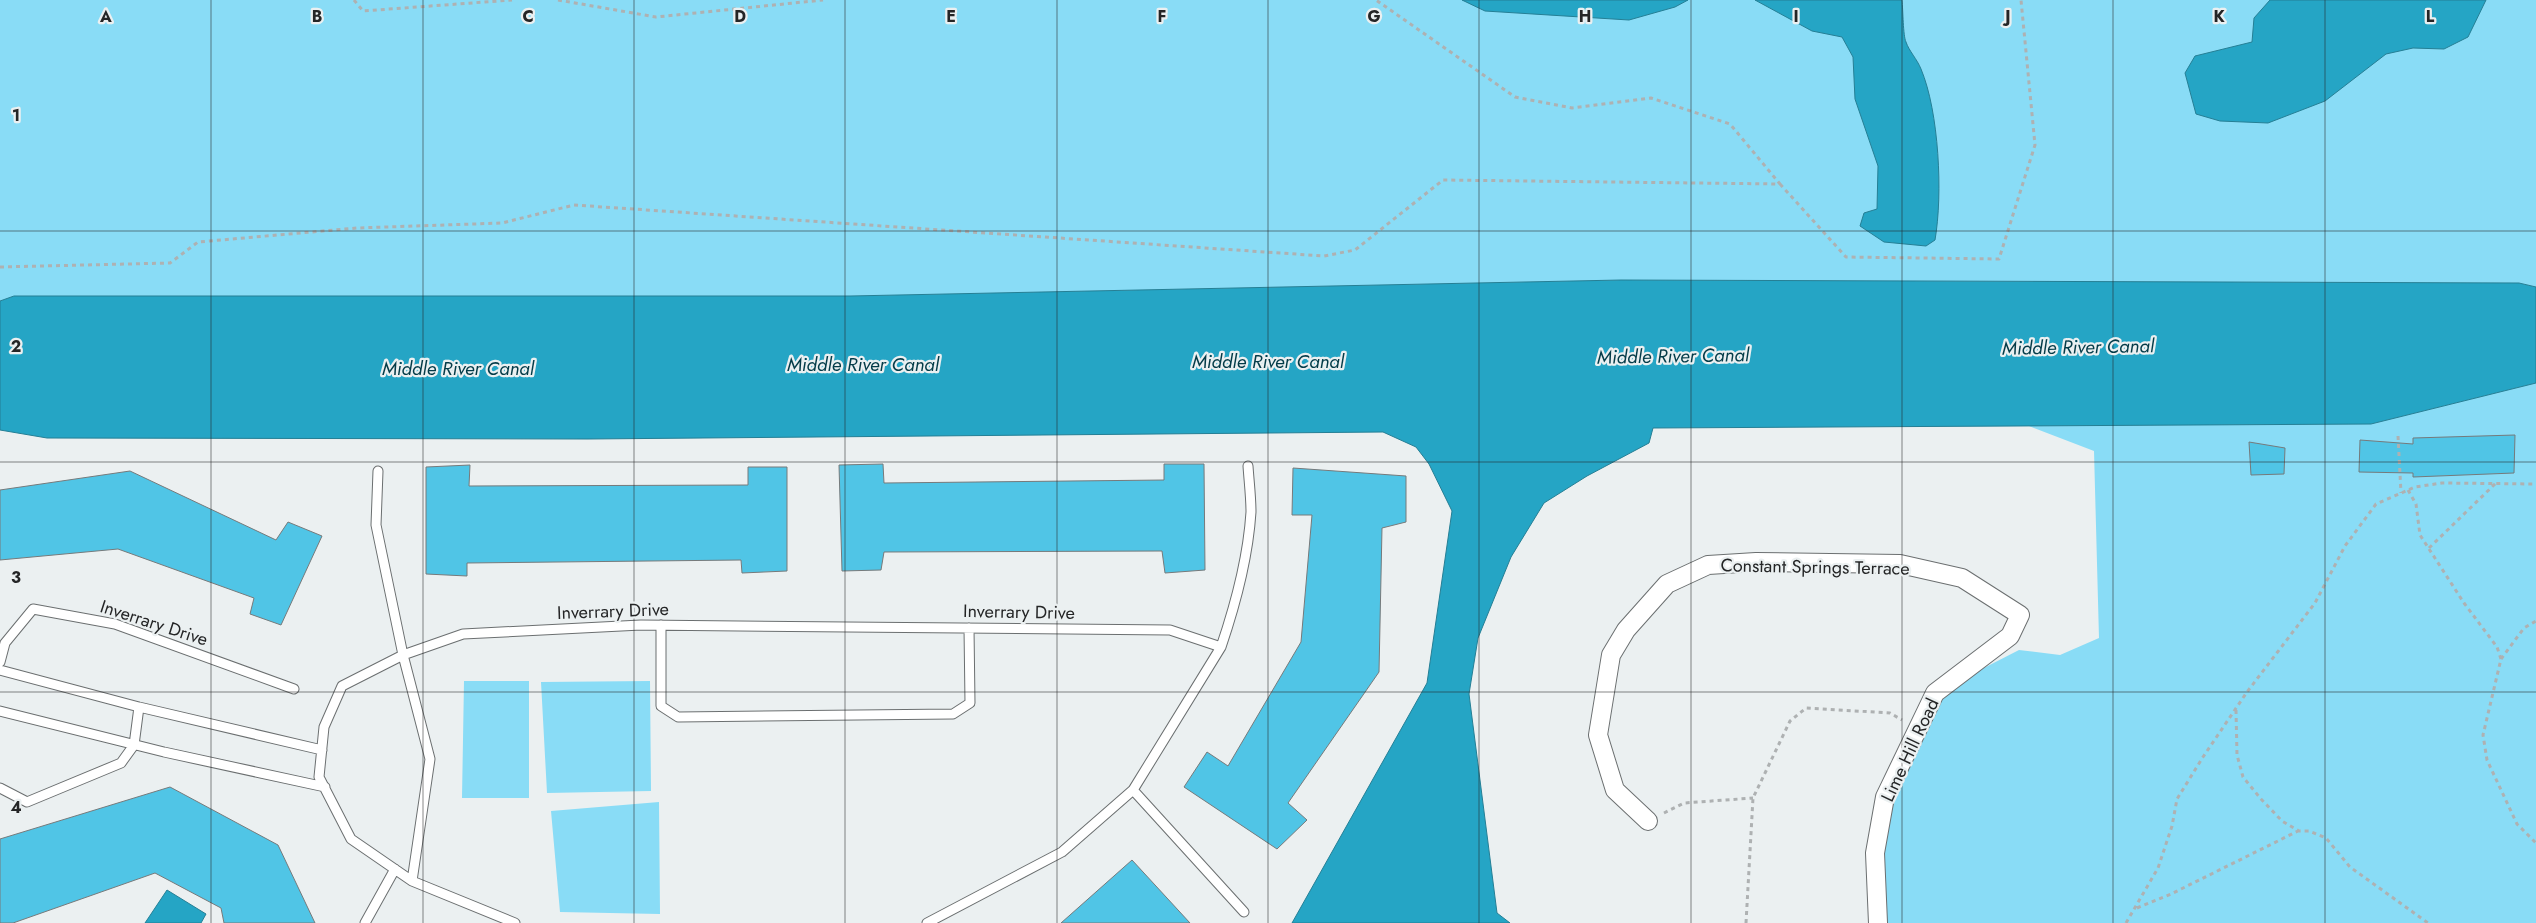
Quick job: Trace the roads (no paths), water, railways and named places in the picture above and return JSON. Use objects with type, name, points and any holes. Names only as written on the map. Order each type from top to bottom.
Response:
[{"type":"street","name":"Constant Springs Terrace","points":[[1648,821],[1615,790],[1598,735],[1611,655],[1626,630],[1667,584],[1708,565],[1756,562],[1900,564],[1962,578],[2020,615]]},
{"type":"street","name":"Lime Hill Road","points":[[1878,923],[1875,853],[1885,797],[1934,693],[2010,636],[2020,615]]},
{"type":"lane","points":[[927,923],[1062,852],[1133,790],[1221,648],[1234,608],[1246,558],[1251,511],[1248,466]]},
{"type":"lane","points":[[378,471],[376,525],[403,655],[430,759],[412,881]]},
{"type":"lane","name":"Inverrary Drive","points":[[0,662],[5,643],[33,609],[115,624],[294,689]]},
{"type":"lane","points":[[661,625],[661,706],[678,717],[953,714],[970,703],[969,628]]},
{"type":"lane","name":"Inverrary Drive","points":[[515,923],[412,881],[351,839],[319,777],[324,727],[342,686],[403,655],[463,634],[661,625],[1170,630],[1221,648]]},
{"type":"lane","points":[[0,670],[140,707],[322,750]]},
{"type":"lane","points":[[0,788],[27,802],[121,763],[134,745],[140,707]]},
{"type":"lane","points":[[0,711],[134,745],[325,787]]},
{"type":"lane","points":[[1133,790],[1244,912]]},
{"type":"lane","points":[[365,923],[395,869]]},
{"type":"water","points":[[1462,0],[1688,0],[1675,7],[1629,20],[1485,11]]},
{"type":"water","points":[[1755,0],[1902,0],[1905,39],[1919,65],[1932,107],[1939,177],[1935,240],[1926,246],[1884,242],[1860,226],[1864,213],[1877,209],[1878,166],[1855,99],[1853,57],[1842,37],[1812,31]]},
{"type":"water","points":[[2270,0],[2486,0],[2468,37],[2444,49],[2413,48],[2386,54],[2325,101],[2268,123],[2220,121],[2196,114],[2185,73],[2195,56],[2252,42],[2254,18]]},
{"type":"water","name":"Middle River Canal","points":[[1621,280],[2519,283],[2536,287],[2536,383],[2371,424],[1653,428],[1649,443],[1587,476],[1544,503],[1511,557],[1478,638],[1469,694],[1497,913],[1510,923],[1292,923],[1427,683],[1452,511],[1429,464],[1416,447],[1383,432],[588,439],[47,438],[0,430],[0,301],[14,296],[850,296]]},
{"type":"water","points":[[167,890],[206,914],[201,923],[145,923]]}]
